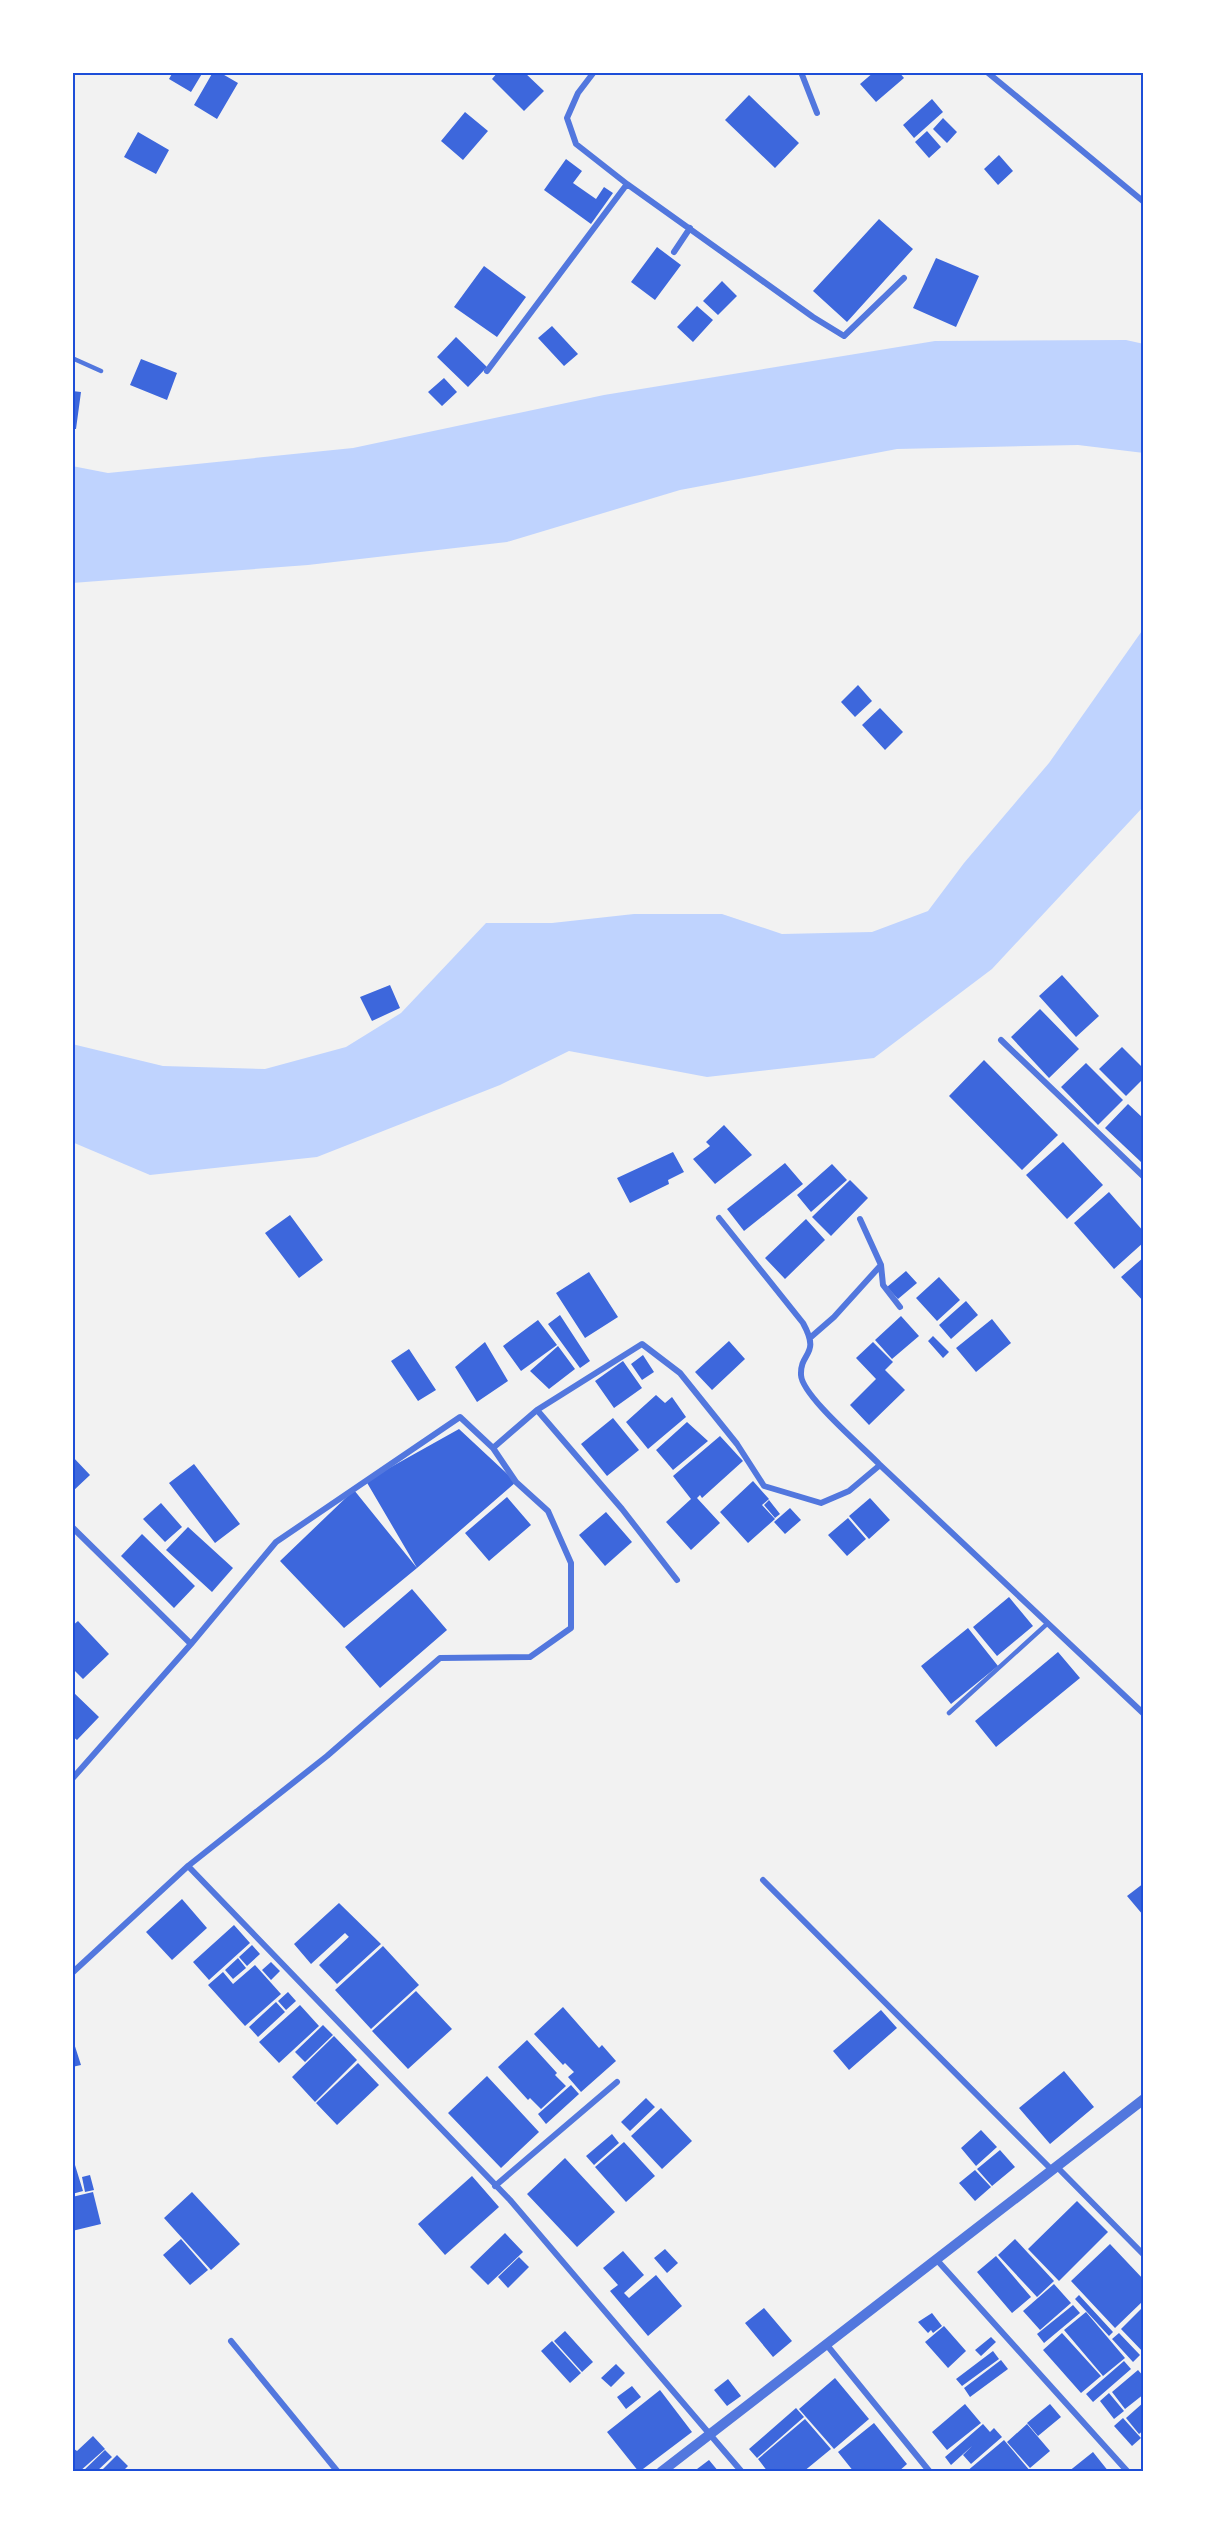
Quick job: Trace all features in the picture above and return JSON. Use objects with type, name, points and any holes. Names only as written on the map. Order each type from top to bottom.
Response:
[{"type":"street","points":[[594,72],[578,93],[567,118],[576,144],[627,184],[843,336],[904,278]]},
{"type":"street","points":[[801,72],[817,113]]},
{"type":"street","points":[[987,72],[1144,202]]},
{"type":"street","points":[[487,371],[627,184]]},
{"type":"street","points":[[674,252],[690,228]]},
{"type":"street","points":[[1001,1040],[1144,1177]]},
{"type":"street","points":[[719,1218],[803,1323],[811,1337],[811,1347],[801,1374],[803,1383],[820,1407],[1144,1714]]},
{"type":"street","points":[[860,1219],[881,1265],[883,1285],[900,1307]]},
{"type":"street","points":[[811,1337],[834,1317],[881,1265]]},
{"type":"street","points":[[493,1448],[537,1410],[642,1344],[680,1373],[737,1444],[764,1486],[821,1503],[849,1491],[880,1465]]},
{"type":"street","points":[[537,1410],[622,1509],[677,1580]]},
{"type":"street","points":[[72,1779],[191,1644],[276,1542],[460,1418],[493,1448],[516,1482],[548,1511],[571,1563],[571,1628],[530,1657],[440,1658],[327,1756],[188,1866],[72,1974]]},
{"type":"street","points":[[72,1527],[191,1644]]},
{"type":"street","points":[[188,1866],[495,2186],[742,2472]]},
{"type":"street","points":[[763,1880],[1144,2255]]},
{"type":"street","points":[[495,2186],[617,2082]]},
{"type":"street","points":[[661,2472],[1144,2099]]},
{"type":"street","points":[[936,2259],[1128,2472]]},
{"type":"street","points":[[231,2341],[338,2472]]},
{"type":"street","points":[[826,2344],[930,2472]]},
{"type":"lane","points":[[72,358],[101,371]]},
{"type":"lane","points":[[949,1713],[1048,1623]]},
{"type":"water","points":[[1126,340],[1144,344],[1144,453],[1078,445],[897,449],[680,490],[507,542],[308,565],[72,583],[72,466],[108,473],[353,448],[604,395],[935,341]]},
{"type":"water","points":[[1144,628],[1144,806],[992,969],[874,1058],[707,1077],[569,1051],[500,1085],[317,1157],[150,1175],[72,1142],[72,1044],[163,1066],[265,1069],[346,1047],[401,1013],[486,923],[552,923],[634,914],[722,914],[782,934],[872,932],[928,911],[964,863],[1049,763]]},
{"type":"building","points":[[173,72],[203,72],[191,92],[169,79]]},
{"type":"building","points":[[213,72],[219,72],[238,83],[217,119],[194,105]]},
{"type":"building","points":[[498,72],[524,72],[544,91],[524,111],[492,79]]},
{"type":"building","points":[[874,72],[899,72],[904,78],[876,102],[860,84]]},
{"type":"building","points":[[749,95],[799,143],[775,168],[725,120]]},
{"type":"building","points":[[932,99],[943,112],[914,138],[903,125]]},
{"type":"building","points":[[465,112],[488,131],[463,160],[441,141]]},
{"type":"building","points":[[943,118],[957,132],[947,143],[933,129]]},
{"type":"building","points":[[927,131],[941,147],[929,158],[915,142]]},
{"type":"building","points":[[138,132],[169,150],[156,174],[124,157]]},
{"type":"building","points":[[999,155],[1013,171],[998,185],[984,169]]},
{"type":"building","points":[[566,159],[582,171],[573,183],[596,199],[604,187],[613,193],[591,224],[544,190]]},
{"type":"building","points":[[879,219],[913,249],[847,322],[813,291]]},
{"type":"building","points":[[657,247],[681,265],[655,300],[631,282]]},
{"type":"building","points":[[936,258],[979,276],[956,327],[913,308]]},
{"type":"building","points":[[484,266],[526,297],[497,337],[454,307]]},
{"type":"building","points":[[722,281],[737,296],[718,315],[703,301]]},
{"type":"building","points":[[697,306],[713,320],[693,342],[677,327]]},
{"type":"building","points":[[552,326],[578,354],[564,366],[538,338]]},
{"type":"building","points":[[456,337],[487,367],[468,387],[437,357]]},
{"type":"building","points":[[141,359],[177,373],[167,400],[130,385]]},
{"type":"building","points":[[444,378],[457,392],[442,406],[428,392]]},
{"type":"building","points":[[72,391],[81,392],[76,429],[72,429]]},
{"type":"building","points":[[858,685],[872,701],[855,717],[841,702]]},
{"type":"building","points":[[880,708],[903,732],[885,750],[862,725]]},
{"type":"building","points":[[1062,975],[1099,1016],[1076,1037],[1039,996]]},
{"type":"building","points":[[390,985],[400,1008],[372,1021],[360,997]]},
{"type":"building","points":[[1040,1009],[1079,1049],[1049,1078],[1011,1037]]},
{"type":"building","points":[[1122,1047],[1144,1069],[1144,1078],[1126,1096],[1099,1069]]},
{"type":"building","points":[[984,1060],[1058,1135],[1022,1170],[949,1096]]},
{"type":"building","points":[[1086,1063],[1123,1100],[1098,1125],[1061,1087]]},
{"type":"building","points":[[1128,1104],[1144,1119],[1144,1158],[1141,1162],[1105,1128]]},
{"type":"building","points":[[724,1125],[752,1155],[715,1184],[693,1159],[710,1146],[706,1142]]},
{"type":"building","points":[[1063,1142],[1103,1185],[1067,1219],[1026,1175]]},
{"type":"building","points":[[673,1152],[684,1172],[668,1180],[669,1184],[630,1203],[617,1178]]},
{"type":"building","points":[[785,1163],[803,1184],[744,1231],[727,1209]]},
{"type":"building","points":[[832,1164],[847,1180],[811,1212],[797,1195]]},
{"type":"building","points":[[850,1180],[868,1198],[831,1236],[812,1217]]},
{"type":"building","points":[[1109,1192],[1144,1232],[1144,1242],[1114,1269],[1074,1223]]},
{"type":"building","points":[[290,1215],[323,1260],[299,1278],[265,1233]]},
{"type":"building","points":[[806,1219],[825,1240],[785,1279],[765,1258]]},
{"type":"building","points":[[1144,1257],[1144,1302],[1121,1277]]},
{"type":"building","points":[[906,1271],[917,1283],[898,1299],[887,1287]]},
{"type":"building","points":[[589,1272],[618,1317],[585,1338],[556,1293]]},
{"type":"building","points":[[939,1277],[960,1300],[937,1321],[916,1298]]},
{"type":"building","points":[[966,1301],[978,1315],[951,1339],[939,1325]]},
{"type":"building","points":[[560,1315],[590,1361],[580,1368],[548,1324]]},
{"type":"building","points":[[901,1316],[919,1336],[892,1359],[875,1340]]},
{"type":"building","points":[[992,1319],[1011,1343],[976,1372],[956,1348]]},
{"type":"building","points":[[538,1320],[557,1345],[521,1371],[503,1346]]},
{"type":"building","points":[[933,1336],[949,1352],[943,1358],[928,1341]]},
{"type":"building","points":[[729,1341],[745,1359],[712,1390],[695,1372]]},
{"type":"building","points":[[485,1342],[508,1381],[477,1402],[455,1367]]},
{"type":"building","points":[[873,1342],[893,1362],[885,1370],[905,1390],[869,1425],[850,1405],[876,1379],[856,1358]]},
{"type":"building","points":[[558,1346],[575,1369],[549,1389],[530,1371]]},
{"type":"building","points":[[409,1349],[436,1390],[418,1401],[391,1361]]},
{"type":"building","points":[[643,1355],[654,1372],[642,1380],[631,1364]]},
{"type":"building","points":[[623,1361],[642,1388],[614,1408],[595,1381]]},
{"type":"building","points":[[656,1395],[665,1403],[672,1397],[686,1417],[648,1449],[626,1422]]},
{"type":"building","points":[[613,1418],[639,1450],[607,1476],[581,1444]]},
{"type":"building","points":[[687,1422],[708,1441],[673,1470],[656,1450]]},
{"type":"building","points":[[459,1429],[516,1482],[417,1568],[366,1481]]},
{"type":"building","points":[[720,1436],[743,1461],[702,1498],[700,1495],[697,1498],[720,1523],[691,1550],[666,1522],[691,1499],[673,1476]]},
{"type":"building","points":[[72,1456],[90,1475],[72,1492]]},
{"type":"building","points":[[194,1464],[240,1524],[215,1543],[169,1483]]},
{"type":"building","points":[[753,1481],[769,1499],[762,1505],[775,1519],[748,1543],[720,1512]]},
{"type":"building","points":[[354,1490],[417,1568],[344,1628],[280,1561]]},
{"type":"building","points":[[507,1497],[531,1525],[489,1561],[465,1533]]},
{"type":"building","points":[[870,1498],[890,1520],[869,1539],[849,1516]]},
{"type":"building","points":[[769,1500],[780,1514],[775,1518],[764,1505]]},
{"type":"building","points":[[161,1503],[182,1527],[165,1542],[143,1519]]},
{"type":"building","points":[[790,1508],[801,1520],[785,1534],[774,1522]]},
{"type":"building","points":[[606,1512],[632,1542],[605,1566],[579,1535]]},
{"type":"building","points":[[848,1518],[866,1539],[847,1556],[828,1535]]},
{"type":"building","points":[[188,1527],[233,1568],[212,1592],[166,1550]]},
{"type":"building","points":[[142,1534],[195,1586],[174,1608],[121,1556]]},
{"type":"building","points":[[412,1589],[447,1630],[380,1688],[345,1647]]},
{"type":"building","points":[[1009,1597],[1033,1626],[997,1656],[973,1627]]},
{"type":"building","points":[[78,1621],[109,1654],[83,1679],[72,1668],[72,1626]]},
{"type":"building","points":[[968,1628],[998,1666],[951,1704],[921,1666]]},
{"type":"building","points":[[1058,1652],[1080,1678],[996,1747],[975,1721]]},
{"type":"building","points":[[72,1691],[99,1717],[77,1740],[72,1736]]},
{"type":"building","points":[[1144,1883],[1144,1914],[1143,1915],[1127,1896]]},
{"type":"building","points":[[182,1899],[207,1928],[172,1960],[146,1932]]},
{"type":"building","points":[[339,1903],[381,1944],[337,1984],[319,1965],[349,1937],[345,1933],[311,1964],[294,1944]]},
{"type":"building","points":[[234,1925],[250,1943],[209,1980],[193,1962]]},
{"type":"building","points":[[252,1945],[260,1954],[247,1966],[239,1957]]},
{"type":"building","points":[[383,1946],[419,1985],[371,2029],[335,1990]]},
{"type":"building","points":[[238,1958],[246,1968],[233,1979],[225,1970]]},
{"type":"building","points":[[271,1962],[280,1971],[271,1980],[262,1970]]},
{"type":"building","points":[[255,1965],[281,1994],[245,2026],[208,1985],[223,1972],[233,1984]]},
{"type":"building","points":[[416,1991],[452,2029],[408,2069],[372,2031]]},
{"type":"building","points":[[288,1992],[296,2001],[286,2010],[278,2001]]},
{"type":"building","points":[[276,2002],[285,2012],[258,2037],[249,2027]]},
{"type":"building","points":[[300,2005],[319,2026],[279,2063],[259,2042]]},
{"type":"building","points":[[563,2007],[599,2048],[602,2045],[616,2061],[581,2092],[568,2077],[574,2072],[565,2063],[563,2065],[534,2034]]},
{"type":"building","points":[[881,2010],[897,2028],[849,2070],[833,2051]]},
{"type":"building","points":[[323,2025],[333,2035],[305,2062],[295,2052]]},
{"type":"building","points":[[334,2036],[357,2060],[315,2102],[292,2077]]},
{"type":"building","points":[[72,2037],[81,2065],[72,2067]]},
{"type":"building","points":[[527,2040],[566,2086],[541,2109],[530,2098],[528,2100],[498,2067]]},
{"type":"building","points":[[358,2063],[379,2085],[337,2125],[316,2103]]},
{"type":"building","points":[[1064,2071],[1094,2107],[1050,2144],[1019,2108]]},
{"type":"building","points":[[487,2076],[539,2132],[501,2168],[448,2113]]},
{"type":"building","points":[[571,2085],[579,2094],[546,2124],[538,2114]]},
{"type":"building","points":[[646,2098],[655,2107],[630,2131],[621,2122]]},
{"type":"building","points":[[661,2108],[692,2141],[662,2169],[631,2136]]},
{"type":"building","points":[[981,2130],[997,2147],[976,2166],[961,2148]]},
{"type":"building","points":[[612,2134],[619,2143],[594,2165],[586,2156]]},
{"type":"building","points":[[624,2142],[655,2176],[626,2202],[595,2167]]},
{"type":"building","points":[[1000,2150],[1015,2167],[992,2186],[977,2169]]},
{"type":"building","points":[[565,2158],[615,2212],[577,2247],[527,2194]]},
{"type":"building","points":[[75,2165],[83,2191],[72,2194],[72,2166]]},
{"type":"building","points":[[975,2170],[991,2187],[975,2201],[959,2183]]},
{"type":"building","points":[[90,2175],[94,2190],[85,2192],[82,2177]]},
{"type":"building","points":[[472,2176],[499,2207],[445,2255],[418,2224]]},
{"type":"building","points":[[93,2192],[101,2224],[72,2231],[72,2197]]},
{"type":"building","points":[[192,2192],[240,2244],[211,2270],[164,2218]]},
{"type":"building","points":[[1077,2201],[1108,2232],[1059,2281],[1028,2249]]},
{"type":"building","points":[[505,2233],[523,2252],[488,2285],[470,2267]]},
{"type":"building","points":[[181,2239],[208,2270],[190,2285],[163,2255]]},
{"type":"building","points":[[1015,2239],[1054,2281],[1037,2297],[998,2255]]},
{"type":"building","points":[[1110,2244],[1144,2280],[1144,2300],[1115,2328],[1071,2281]]},
{"type":"building","points":[[665,2249],[678,2263],[667,2273],[654,2258]]},
{"type":"building","points":[[623,2251],[644,2275],[624,2293],[629,2298],[656,2275],[682,2306],[648,2336],[610,2291],[618,2285],[603,2268]]},
{"type":"building","points":[[996,2256],[1031,2297],[1012,2313],[977,2272]]},
{"type":"building","points":[[519,2257],[529,2267],[508,2288],[498,2277]]},
{"type":"building","points":[[1054,2284],[1071,2303],[1040,2330],[1023,2311]]},
{"type":"building","points":[[1079,2295],[1113,2332],[1109,2336],[1075,2299]]},
{"type":"building","points":[[1073,2305],[1080,2313],[1044,2343],[1037,2334]]},
{"type":"building","points":[[1144,2306],[1144,2353],[1121,2329]]},
{"type":"building","points":[[764,2308],[792,2341],[773,2357],[745,2323]]},
{"type":"building","points":[[1086,2312],[1125,2358],[1103,2376],[1064,2330]]},
{"type":"building","points":[[932,2313],[942,2326],[933,2333],[931,2330],[928,2333],[918,2322]]},
{"type":"building","points":[[944,2326],[966,2351],[948,2368],[925,2342]]},
{"type":"building","points":[[565,2331],[593,2362],[582,2372],[554,2341]]},
{"type":"building","points":[[1062,2333],[1101,2376],[1081,2393],[1043,2350]]},
{"type":"building","points":[[1119,2333],[1140,2355],[1133,2362],[1112,2339]]},
{"type":"building","points":[[991,2337],[996,2342],[981,2356],[975,2350]]},
{"type":"building","points":[[552,2341],[581,2373],[570,2383],[541,2351]]},
{"type":"building","points":[[993,2351],[999,2359],[962,2386],[956,2379]]},
{"type":"building","points":[[1001,2360],[1008,2369],[970,2397],[964,2388]]},
{"type":"building","points":[[1124,2361],[1131,2369],[1093,2402],[1086,2394]]},
{"type":"building","points":[[616,2364],[625,2373],[611,2387],[601,2378]]},
{"type":"building","points":[[1138,2370],[1144,2377],[1144,2394],[1125,2409],[1112,2392]]},
{"type":"building","points":[[835,2378],[869,2419],[834,2449],[799,2409]]},
{"type":"building","points":[[728,2379],[741,2396],[727,2406],[714,2390]]},
{"type":"building","points":[[632,2386],[641,2397],[626,2409],[617,2397]]},
{"type":"building","points":[[660,2390],[692,2432],[639,2472],[607,2432]]},
{"type":"building","points":[[1109,2393],[1124,2411],[1114,2419],[1100,2401]]},
{"type":"building","points":[[1144,2402],[1144,2430],[1139,2434],[1126,2418]]},
{"type":"building","points":[[965,2404],[981,2423],[947,2450],[932,2432]]},
{"type":"building","points":[[1050,2404],[1061,2417],[1038,2436],[1027,2423]]},
{"type":"building","points":[[796,2408],[804,2417],[757,2458],[749,2449]]},
{"type":"building","points":[[1123,2418],[1141,2438],[1132,2446],[1114,2426]]},
{"type":"building","points":[[805,2419],[831,2449],[803,2472],[768,2472],[758,2459]]},
{"type":"building","points":[[874,2423],[907,2464],[898,2472],[854,2472],[838,2452]]},
{"type":"building","points":[[983,2424],[990,2432],[994,2428],[1002,2437],[971,2464],[963,2455],[972,2446],[951,2465],[945,2457]]},
{"type":"building","points":[[1027,2424],[1050,2451],[1030,2468],[1007,2442]]},
{"type":"building","points":[[93,2436],[105,2449],[79,2472],[72,2472],[72,2451],[74,2449],[77,2451]]},
{"type":"building","points":[[1004,2440],[1031,2472],[966,2472]]},
{"type":"building","points":[[105,2450],[112,2457],[96,2472],[82,2472]]},
{"type":"building","points":[[1093,2452],[1109,2472],[1068,2472]]},
{"type":"building","points":[[117,2455],[128,2466],[122,2472],[100,2472]]},
{"type":"building","points":[[709,2460],[719,2472],[693,2472]]}]
